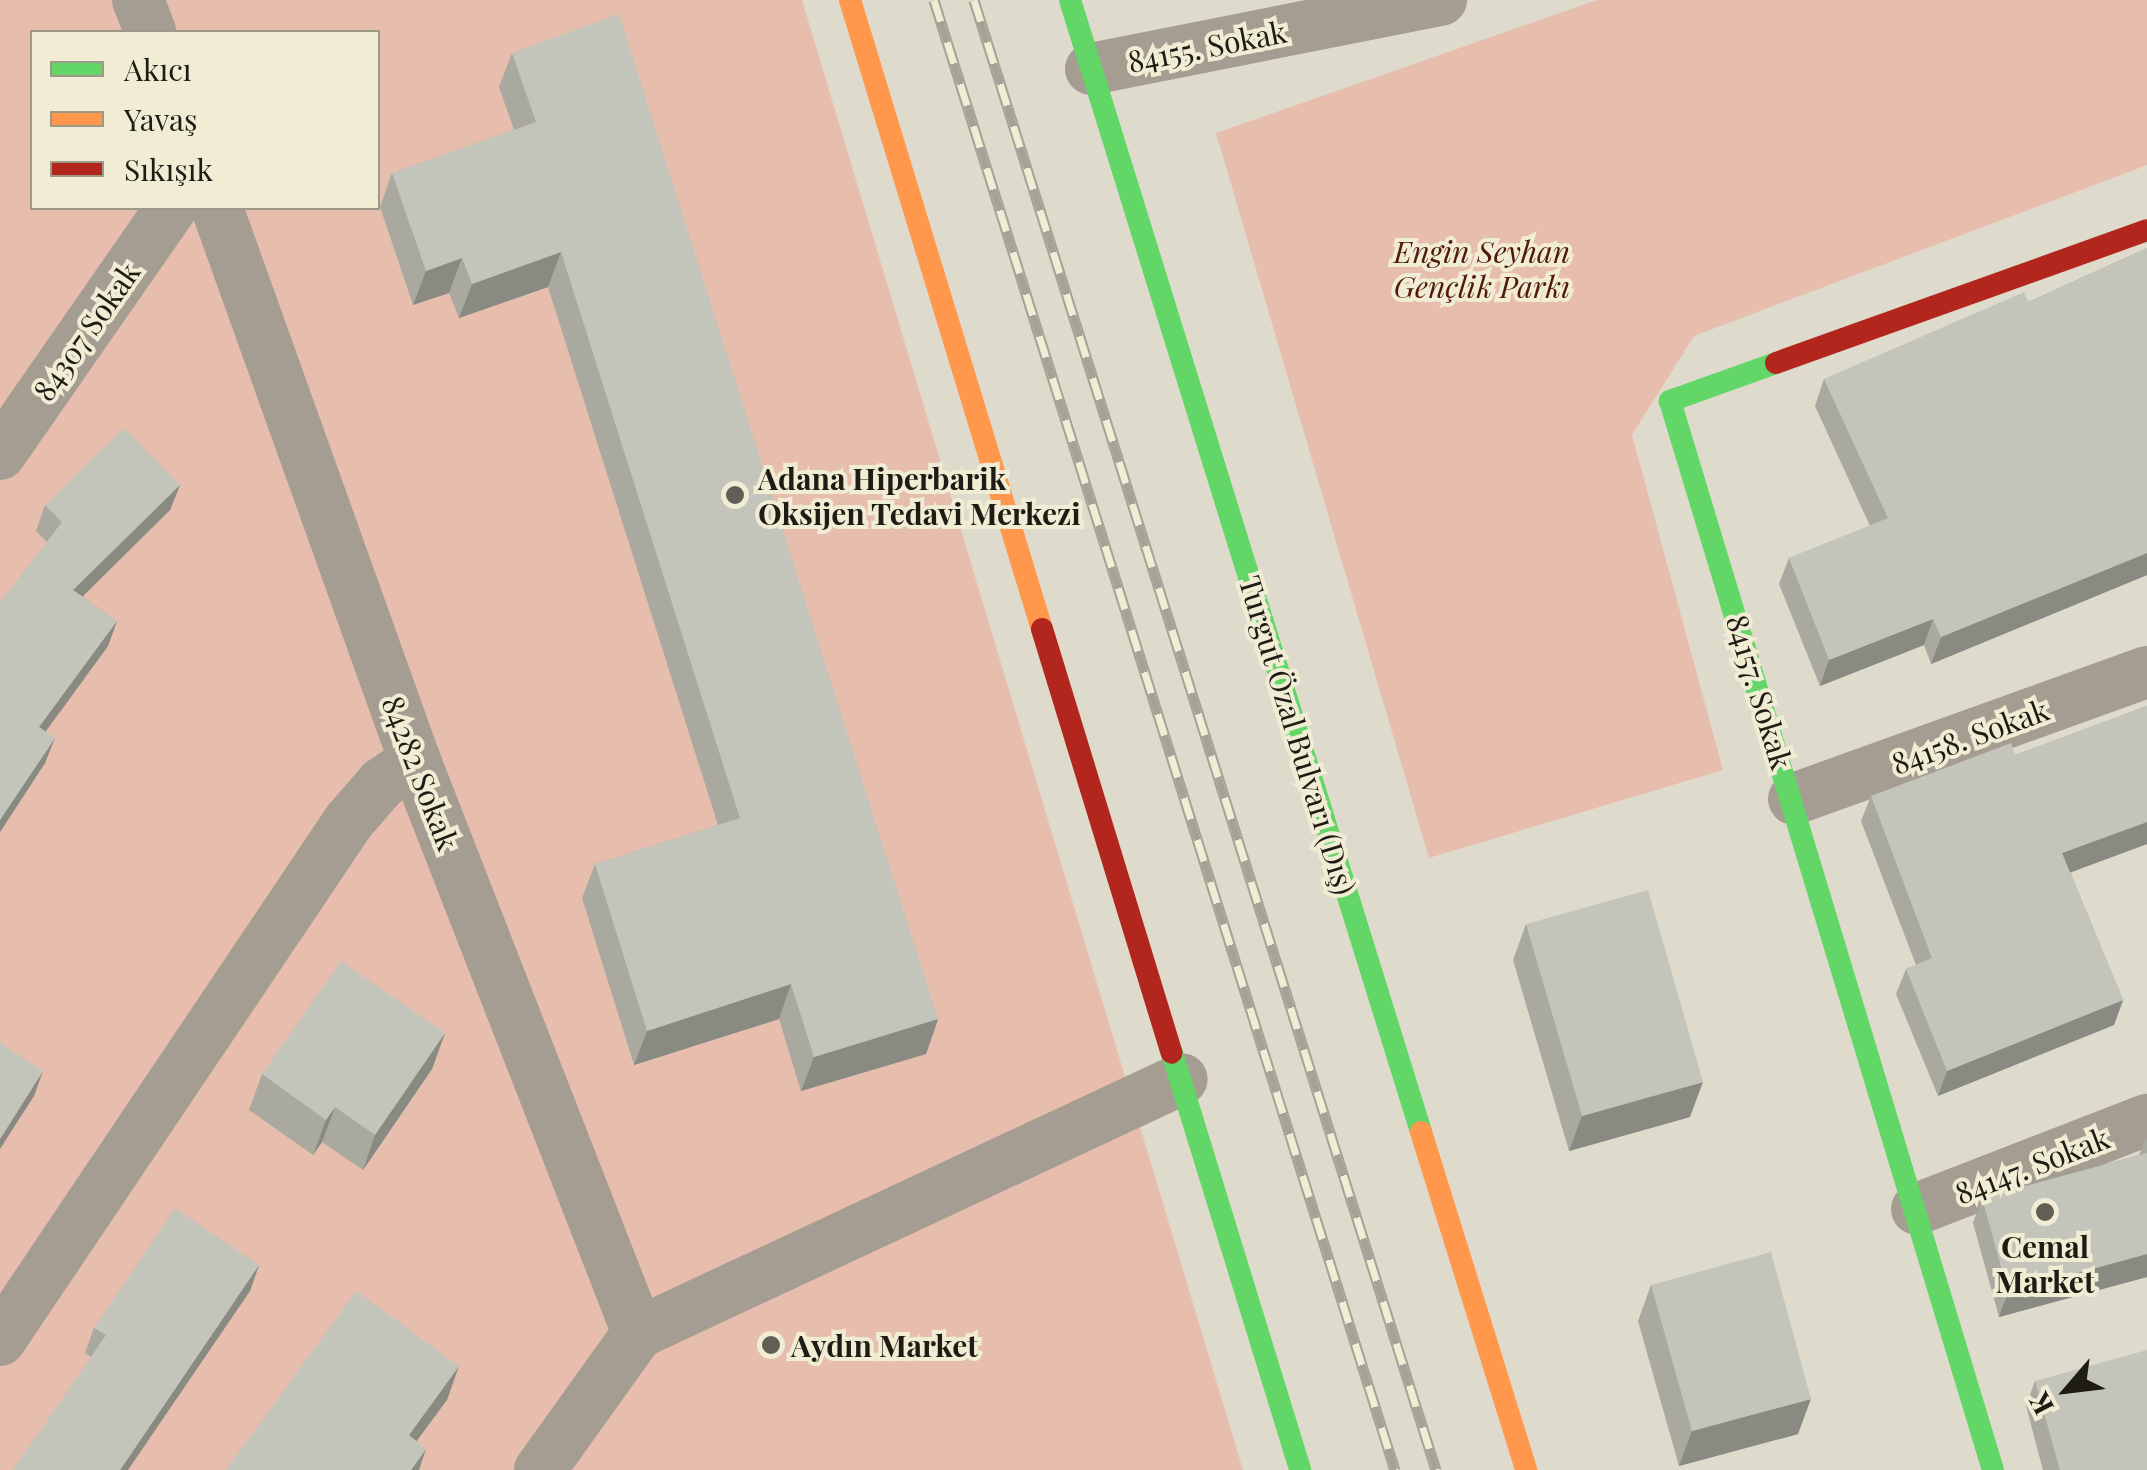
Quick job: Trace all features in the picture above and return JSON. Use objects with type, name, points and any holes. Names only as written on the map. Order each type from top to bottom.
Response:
[{"type":"main road","points":[[850,0],[1300,1470]]},
{"type":"main road","name":"Turgut Özal Bulvarı (Dış)","points":[[1070,0],[1526,1470]]},
{"type":"main road","name":"84157. Sokak","points":[[1993,1470],[1794,800],[1670,401],[2147,230]]},
{"type":"street","points":[[138,0],[149,30]]},
{"type":"street","name":"84155. Sokak","points":[[1092,68],[1441,0]]},
{"type":"street","name":"84307 Sokak","points":[[0,454],[171,210]]},
{"type":"street","name":"84282 Sokak","points":[[217,210],[415,760],[638,1333]]},
{"type":"street","name":"84158. Sokak","points":[[1794,800],[2147,672]]},
{"type":"street","points":[[0,1340],[349,822],[382,783],[415,760]]},
{"type":"street","points":[[540,1470],[638,1333],[1182,1079]]},
{"type":"street","name":"84147. Sokak","points":[[1917,1210],[2147,1120]]},
{"type":"green space","points":[[0,0],[802,0],[1243,1470],[0,1470]]},
{"type":"green space","name":"Engin Seyhan Gençlik Parkı","points":[[1597,0],[2147,0],[2147,165],[1694,336],[1632,435],[1723,770],[1429,858],[1216,133]]},
{"type":"building","points":[[619,14],[938,1019],[814,1057],[791,984],[647,1031],[595,864],[740,818],[561,252],[472,284],[462,258],[426,271],[392,173],[536,122],[512,53]]},
{"type":"building","points":[[2147,248],[2147,553],[1941,637],[1933,619],[1829,660],[1789,558],[1888,518],[1824,379],[2024,292],[2028,302]]},
{"type":"building","points":[[124,428],[180,485],[73,590],[117,621],[39,727],[55,738],[0,820],[0,603],[62,522],[45,505]]},
{"type":"building","points":[[2147,706],[2147,822],[2062,853],[2123,1000],[1947,1071],[1906,969],[1932,958],[1871,796],[2011,743],[2015,755]]},
{"type":"building","points":[[1648,890],[1703,1082],[1582,1116],[1526,924]]},
{"type":"building","points":[[341,961],[445,1033],[375,1135],[335,1107],[326,1120],[262,1074]]},
{"type":"building","points":[[0,1043],[43,1071],[1,1137],[0,1136]]},
{"type":"building","points":[[2147,1153],[2147,1254],[2008,1292],[1982,1198]]},
{"type":"building","points":[[175,1208],[259,1265],[120,1470],[13,1470],[106,1335],[94,1328]]},
{"type":"building","points":[[1771,1252],[1811,1399],[1692,1431],[1651,1285]]},
{"type":"building","points":[[356,1291],[459,1366],[409,1435],[426,1449],[411,1470],[226,1470]]},
{"type":"building","points":[[2147,1350],[2147,1470],[2060,1470],[2035,1381]]},
{"type":"railway","points":[[934,0],[1395,1470]]},
{"type":"railway","points":[[974,0],[1436,1470]]},
{"type":"traffic: fast","points":[[1070,0],[1421,1132]]},
{"type":"traffic: fast","points":[[1776,363],[1670,401],[1993,1470]]},
{"type":"traffic: fast","points":[[1172,1053],[1300,1470]]},
{"type":"traffic: slow","points":[[850,0],[1042,629]]},
{"type":"traffic: slow","points":[[1421,1132],[1526,1470]]},
{"type":"traffic: jam","points":[[1776,363],[2147,230]]},
{"type":"traffic: jam","points":[[1042,629],[1172,1053]]},
{"type":"place","name":"Adana Hiperbarik Oksijen Tedavi Merkezi","points":[[735,495]]},
{"type":"place","name":"Cemal Market","points":[[2045,1212]]},
{"type":"place","name":"Aydın Market","points":[[771,1345]]}]
